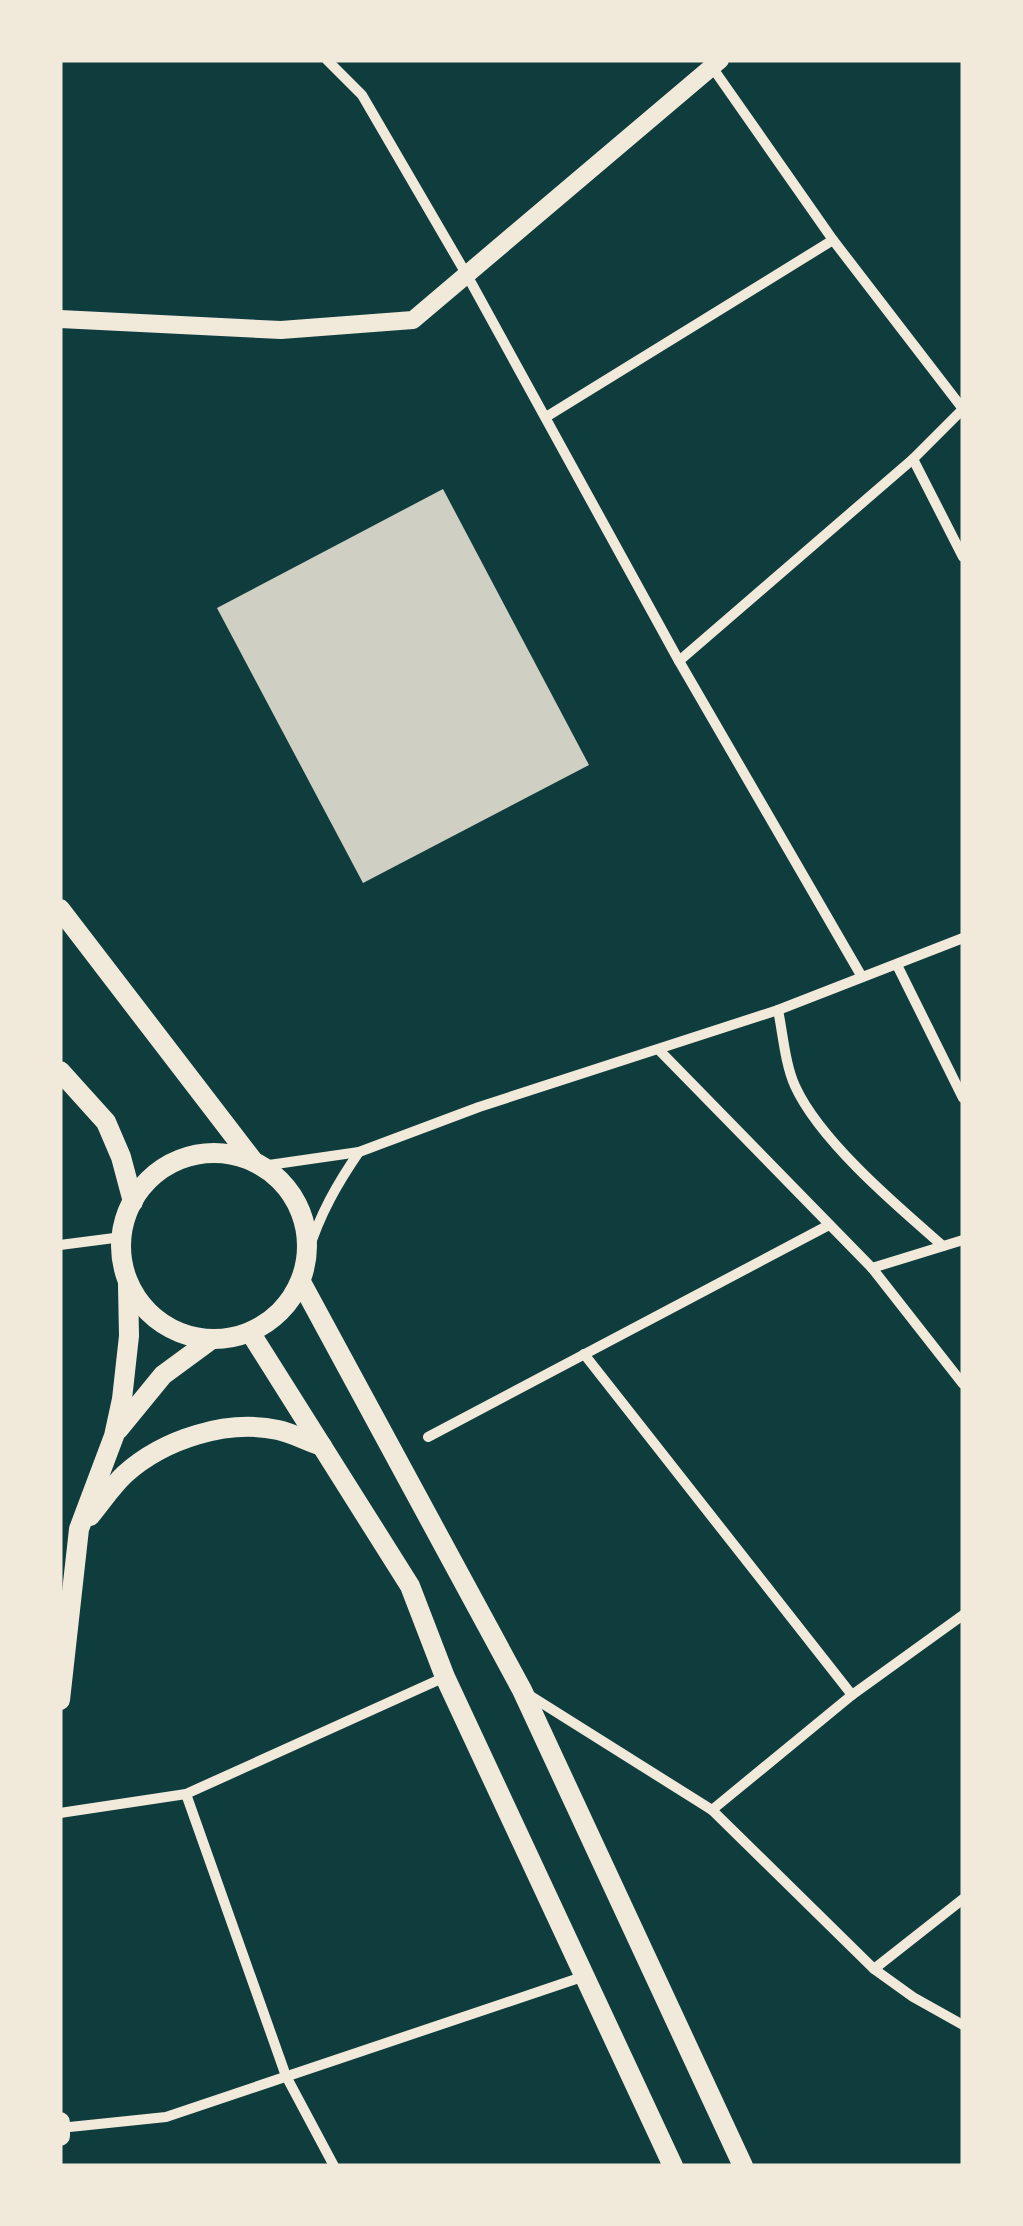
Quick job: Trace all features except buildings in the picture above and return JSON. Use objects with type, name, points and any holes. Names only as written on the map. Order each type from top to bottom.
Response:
[{"type":"main road","points":[[60,909],[259,1165],[291,1192],[304,1220],[308,1252],[301,1282],[284,1309],[250,1332],[230,1338],[199,1339],[169,1328],[144,1309],[128,1283]]},
{"type":"main road","points":[[60,1071],[106,1122],[121,1157],[132,1202]]},
{"type":"main road","points":[[60,1700],[79,1529],[114,1436],[122,1399],[129,1336],[128,1283],[120,1253],[123,1223],[132,1202],[156,1173],[182,1158],[212,1152],[242,1156],[259,1165]]},
{"type":"main road","points":[[301,1282],[522,1690],[743,2166]]},
{"type":"main road","points":[[250,1332],[410,1586],[445,1676],[672,2166]]},
{"type":"main road","points":[[114,1436],[163,1375],[212,1339]]},
{"type":"main road","points":[[79,1529],[124,1475],[152,1455],[193,1436],[239,1426],[278,1430],[322,1446]]},
{"type":"main road","points":[[60,2125],[60,2136]]},
{"type":"street","points":[[327,60],[362,95],[468,277],[679,661],[862,977]]},
{"type":"street","points":[[60,318],[281,330],[413,320],[716,64],[833,240],[963,409],[913,459],[679,661]]},
{"type":"street","points":[[546,418],[833,240]]},
{"type":"street","points":[[913,459],[963,557]]},
{"type":"street","points":[[259,1165],[360,1152],[480,1106],[778,1010],[963,938]]},
{"type":"street","points":[[897,965],[963,1098]]},
{"type":"street","points":[[778,1010],[794,1086],[819,1123],[870,1181],[942,1246]]},
{"type":"street","points":[[659,1050],[872,1268],[963,1384]]},
{"type":"street","points":[[308,1252],[318,1219],[333,1190],[360,1152]]},
{"type":"street","points":[[428,1437],[829,1225]]},
{"type":"street","points":[[60,1245],[122,1237]]},
{"type":"street","points":[[872,1268],[963,1240]]},
{"type":"street","points":[[584,1354],[852,1696]]},
{"type":"street","points":[[712,1810],[852,1696],[963,1615]]},
{"type":"street","points":[[60,1813],[186,1794],[445,1676]]},
{"type":"street","points":[[522,1690],[712,1810],[874,1968],[913,1997],[963,2025]]},
{"type":"street","points":[[186,1794],[286,2076],[334,2166]]},
{"type":"street","points":[[874,1968],[963,1899]]},
{"type":"street","points":[[60,2125],[166,2117],[582,1977]]}]
